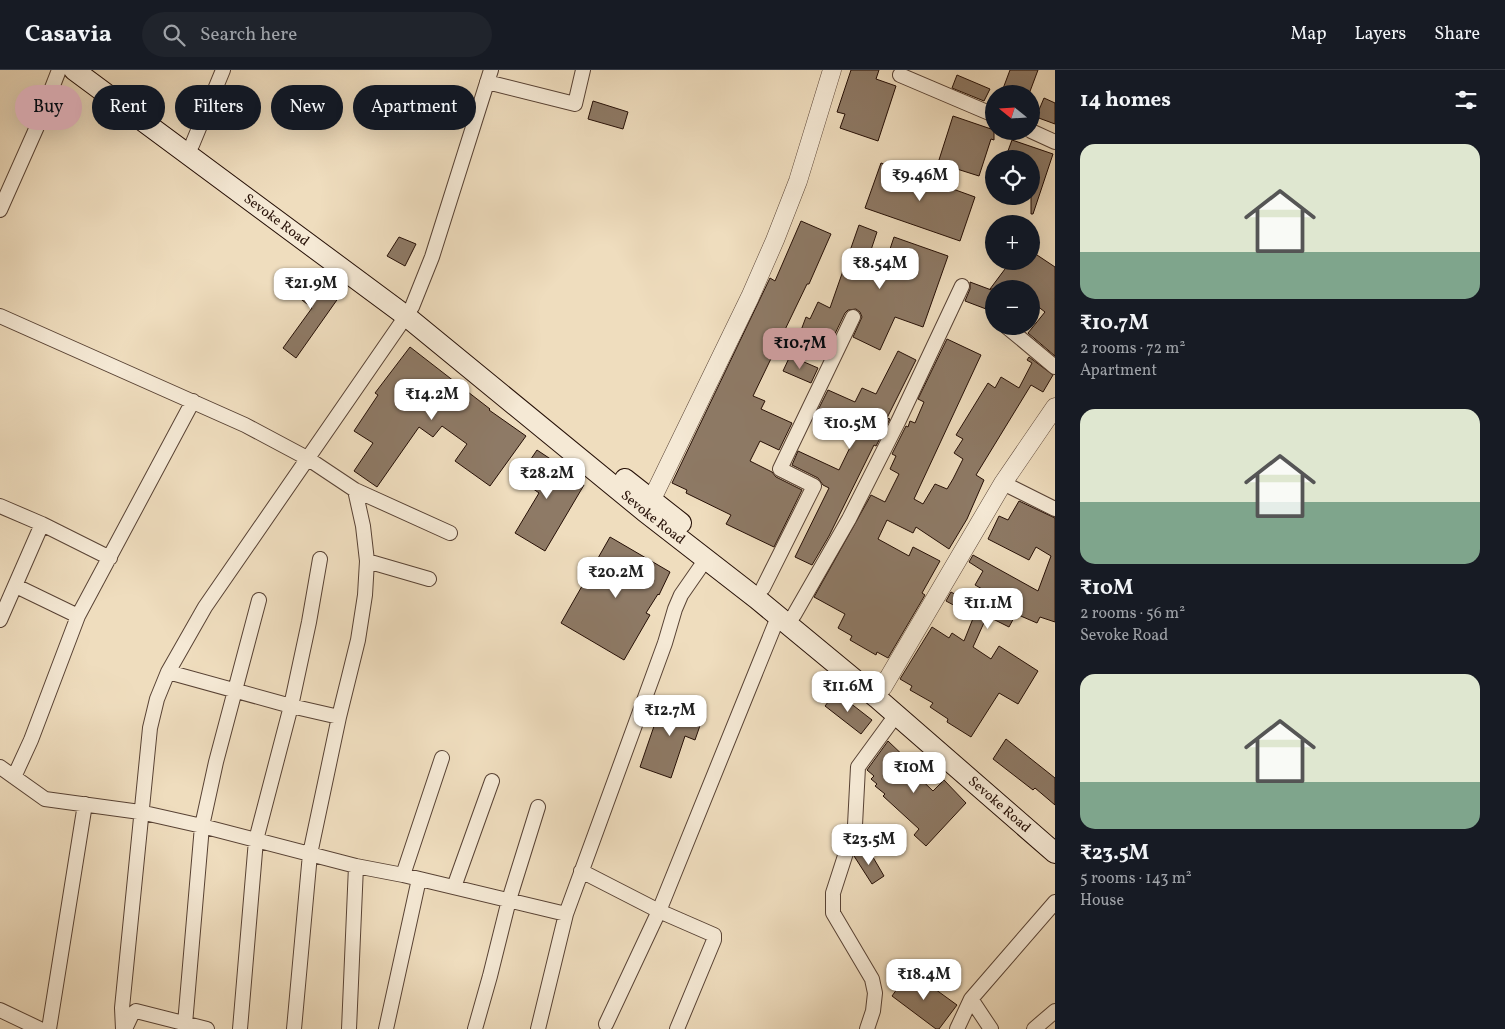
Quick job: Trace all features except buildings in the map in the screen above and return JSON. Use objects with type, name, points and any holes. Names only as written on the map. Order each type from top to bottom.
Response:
[{"type":"main road","name":"Sevoke Road","points":[[74,70],[409,311]]},
{"type":"main road","name":"Sevoke Road","points":[[96,70],[243,186],[409,311],[626,488],[763,588],[786,616]]},
{"type":"main road","name":"Sevoke Road","points":[[648,505],[706,559],[786,616],[1055,835]]},
{"type":"main road","name":"Sevoke Road","points":[[880,692],[896,716],[1055,853]]},
{"type":"street","points":[[0,210],[36,129],[59,70]]},
{"type":"street","points":[[192,145],[224,70]]},
{"type":"street","points":[[124,1029],[122,1008],[140,812],[150,728],[168,672],[205,607],[409,311],[432,257],[489,76],[575,104],[583,70]]},
{"type":"street","points":[[648,505],[750,297],[775,240],[798,181],[832,70]]},
{"type":"street","points":[[900,75],[985,111]]},
{"type":"street","points":[[1040,135],[1055,142]]},
{"type":"street","points":[[606,1024],[659,911],[786,616],[854,510],[962,286]]},
{"type":"street","points":[[0,316],[245,425],[307,458],[355,490],[450,533]]},
{"type":"street","points":[[763,588],[814,486],[780,470],[853,317]]},
{"type":"street","points":[[1017,335],[1055,367]]},
{"type":"street","points":[[14,777],[34,731],[78,616],[193,401]]},
{"type":"street","points":[[880,692],[1002,483],[1055,406]]},
{"type":"street","points":[[1002,483],[1055,509]]},
{"type":"street","points":[[294,1029],[310,854],[339,717],[358,640],[365,595],[367,562],[363,526],[355,490]]},
{"type":"street","points":[[0,506],[42,524],[110,558]]},
{"type":"street","points":[[0,620],[42,524]]},
{"type":"street","points":[[538,1029],[566,914],[581,871],[665,643],[675,609],[681,595],[706,559]]},
{"type":"street","points":[[240,1029],[256,840],[290,706],[309,622],[320,560]]},
{"type":"street","points":[[367,562],[429,579]]},
{"type":"street","points":[[16,586],[78,616]]},
{"type":"street","points":[[185,1024],[202,826],[259,600]]},
{"type":"street","points":[[168,672],[290,706],[339,717]]},
{"type":"street","points":[[867,1029],[873,1011],[875,993],[872,979],[834,913],[833,893],[855,825],[858,767],[896,716]]},
{"type":"street","points":[[403,875],[442,758]]},
{"type":"street","points":[[0,767],[45,799],[140,812],[356,866],[403,875],[566,914]]},
{"type":"street","points":[[454,887],[492,781]]},
{"type":"street","points":[[48,1029],[85,804]]},
{"type":"street","points":[[475,1029],[509,900],[538,807]]},
{"type":"street","points":[[349,1029],[356,866]]},
{"type":"street","points":[[581,871],[659,911],[713,934],[715,937],[677,1029]]},
{"type":"street","points":[[386,1029],[420,879]]},
{"type":"street","points":[[957,1029],[971,999],[1055,902]]},
{"type":"street","points":[[971,999],[991,1029]]},
{"type":"street","points":[[0,1010],[40,1029]]},
{"type":"street","points":[[124,1029],[132,1014],[136,1011],[206,1029]]},
{"type":"street","points":[[1034,1029],[1055,1011]]}]
